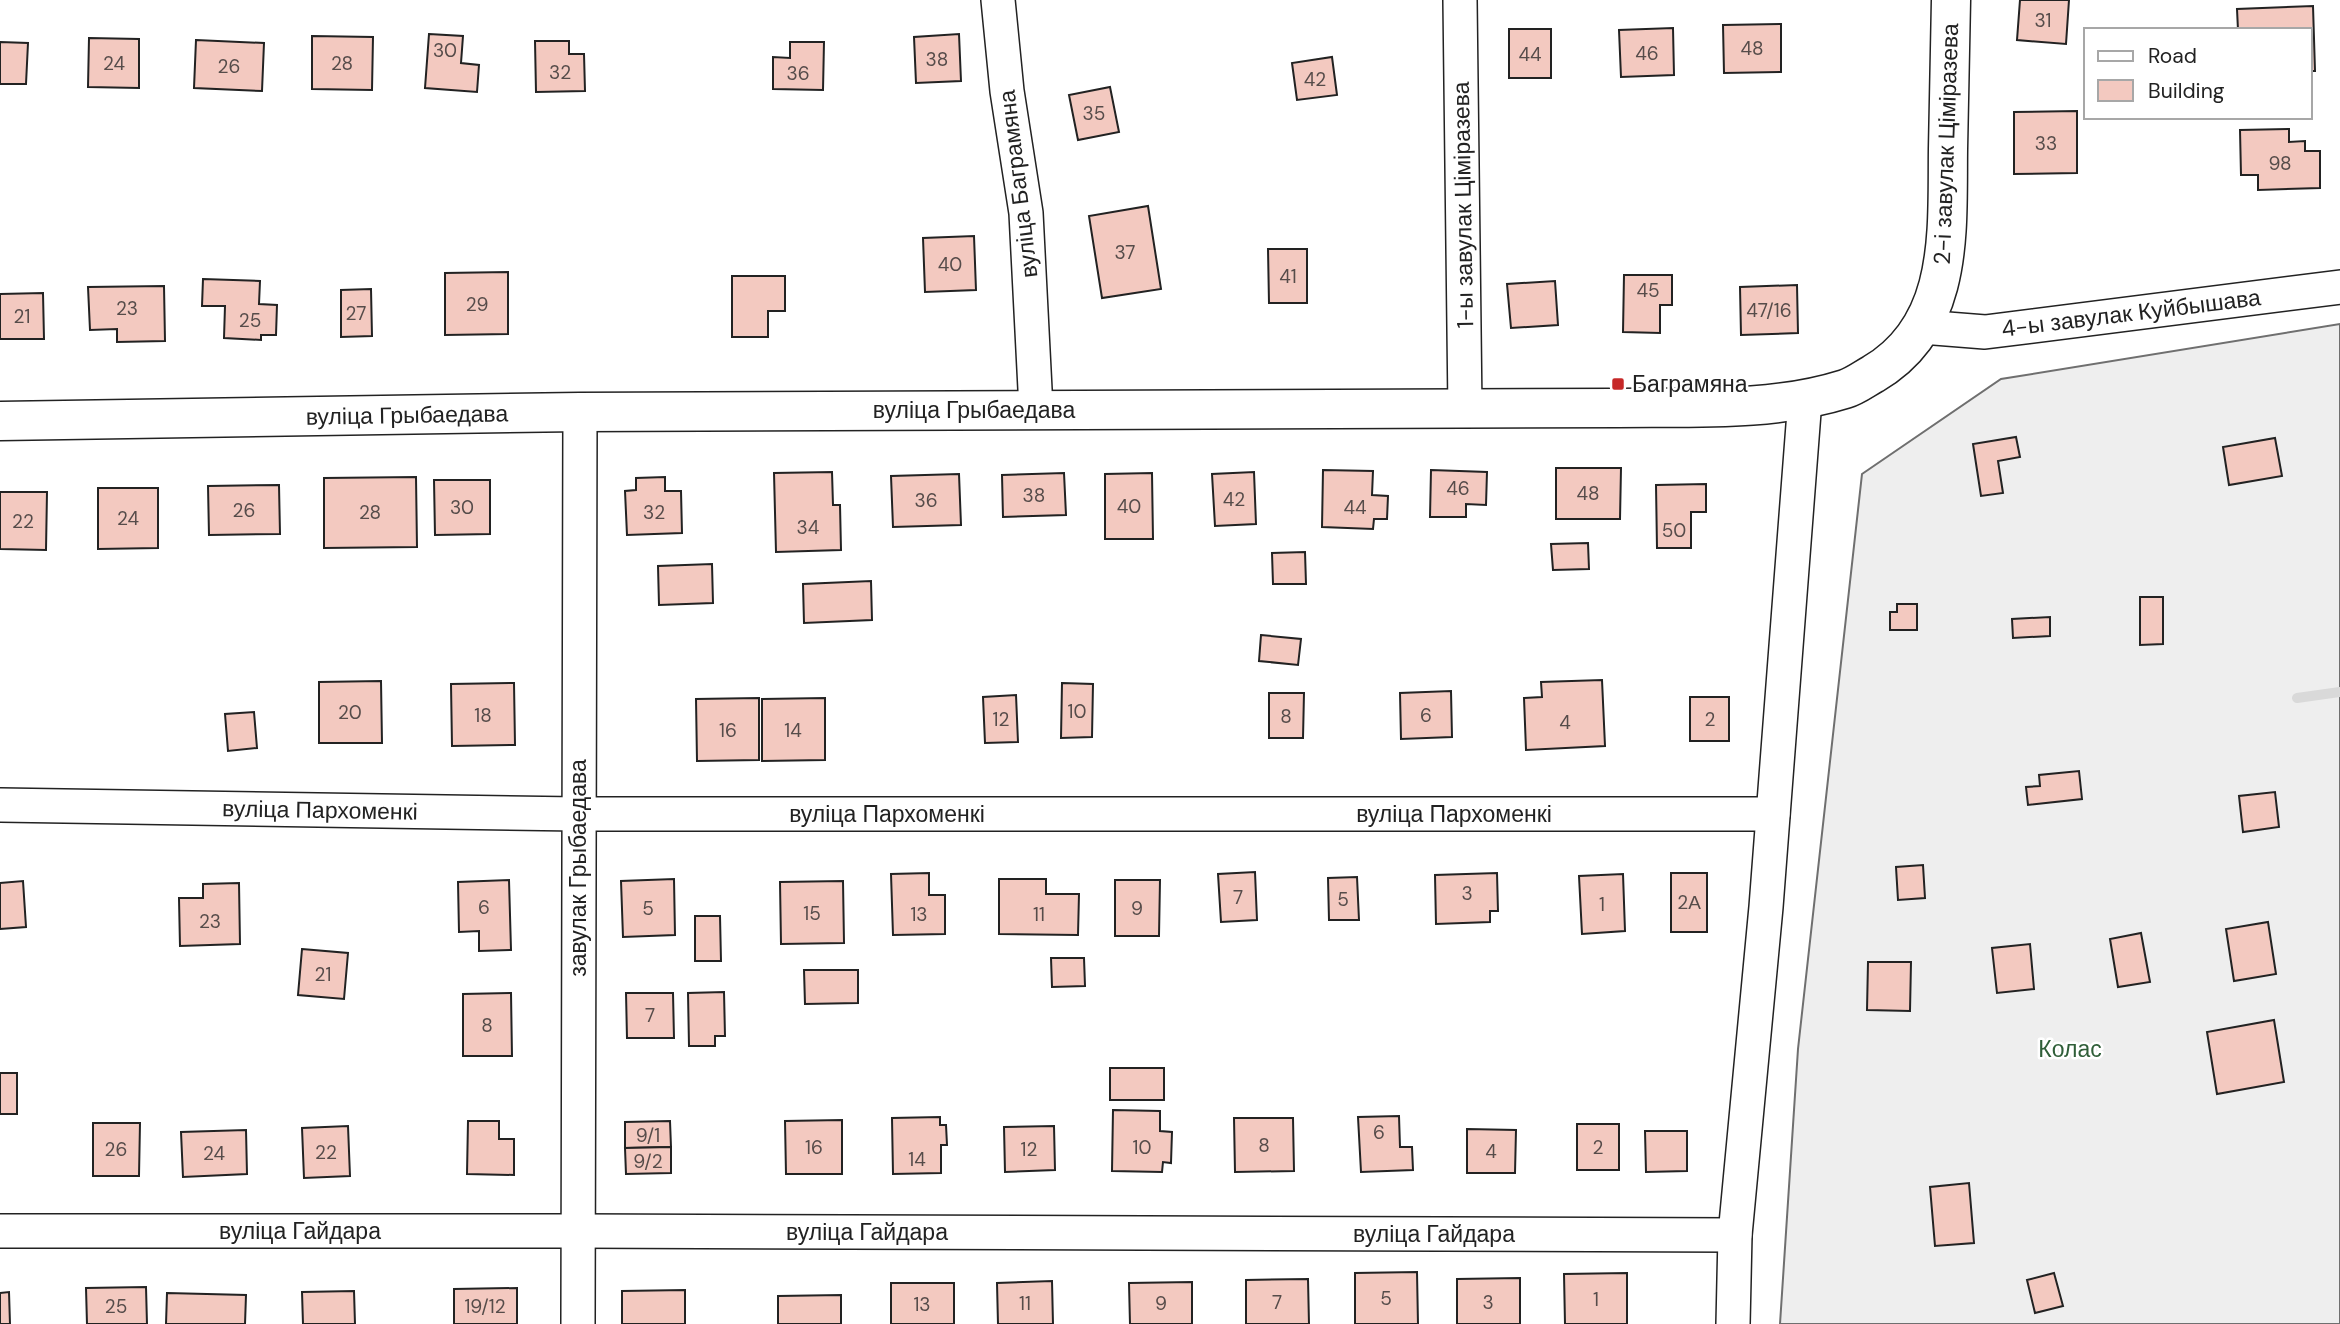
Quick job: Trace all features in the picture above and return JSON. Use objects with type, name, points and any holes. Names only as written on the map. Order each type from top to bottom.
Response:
[{"type":"street","name":"вуліца Баграмяна","points":[[998,0],[1007,91],[1026,212],[1036,409]]},
{"type":"street","name":"1-ы завулак Ціміразева","points":[[1460,0],[1465,410]]},
{"type":"street","name":"2-і завулак Ціміразева","points":[[1922,327],[1938,289],[1947,244],[1951,0]]},
{"type":"street","name":"4-ы завулак Куйбышава","points":[[1922,327],[1985,332],[2340,287]]},
{"type":"street","name":"вуліца Грыбаедава","points":[[0,421],[580,412],[1465,410],[1742,406],[1805,399],[1848,388],[1892,363],[1922,327]]},
{"type":"street","points":[[1733,1324],[1735,1235],[1773,814],[1805,399]]},
{"type":"street","name":"завулак Грыбаедава","points":[[578,1324],[580,412]]},
{"type":"street","name":"вуліца Пархоменкі","points":[[0,805],[578,814],[1773,814]]},
{"type":"street","name":"вуліца Гайдара","points":[[0,1231],[1735,1235]]},
{"type":"green space","name":"Колас","points":[[2340,324],[2340,1324],[1780,1324],[1798,1049],[1862,474],[2001,379]]},
{"type":"building","points":[[2020,0],[2069,0],[2066,44],[2017,40]]},
{"type":"building","points":[[2313,6],[2315,71],[2312,71],[2312,28],[2238,28],[2237,9]]},
{"type":"building","points":[[1781,24],[1781,72],[1724,73],[1723,25]]},
{"type":"building","points":[[1673,28],[1674,75],[1621,77],[1619,30]]},
{"type":"building","points":[[1509,29],[1551,29],[1551,78],[1509,78]]},
{"type":"building","points":[[429,34],[463,36],[461,63],[479,65],[477,92],[425,88]]},
{"type":"building","points":[[959,34],[961,81],[916,83],[914,37]]},
{"type":"building","points":[[312,36],[373,37],[372,90],[312,89]]},
{"type":"building","points":[[89,38],[139,39],[139,88],[88,87]]},
{"type":"building","points":[[196,40],[264,43],[262,91],[194,88]]},
{"type":"building","points":[[535,41],[569,41],[569,54],[584,54],[585,91],[536,92]]},
{"type":"building","points":[[0,42],[28,43],[26,84],[0,84]]},
{"type":"building","points":[[790,42],[824,42],[823,90],[773,89],[773,57],[790,58]]},
{"type":"building","points":[[1332,57],[1337,95],[1297,100],[1292,63]]},
{"type":"building","points":[[1110,87],[1119,132],[1078,140],[1069,95]]},
{"type":"building","points":[[2077,111],[2077,173],[2014,174],[2014,112]]},
{"type":"building","points":[[2289,129],[2289,142],[2305,141],[2305,151],[2320,151],[2320,188],[2258,190],[2258,175],[2241,175],[2240,130]]},
{"type":"building","points":[[1148,206],[1161,289],[1102,298],[1089,216]]},
{"type":"building","points":[[974,236],[976,290],[925,292],[923,238]]},
{"type":"building","points":[[1268,249],[1307,249],[1307,303],[1269,303]]},
{"type":"building","points":[[508,272],[508,334],[445,335],[445,273]]},
{"type":"building","points":[[1624,275],[1672,275],[1672,305],[1660,305],[1660,333],[1623,332]]},
{"type":"building","points":[[732,276],[785,276],[785,311],[768,311],[768,337],[732,337]]},
{"type":"building","points":[[203,279],[260,281],[259,304],[277,305],[276,335],[261,335],[261,340],[224,338],[225,306],[202,306]]},
{"type":"building","points":[[1555,281],[1558,325],[1511,328],[1507,284]]},
{"type":"building","points":[[1797,285],[1798,333],[1741,335],[1740,287]]},
{"type":"building","points":[[164,286],[165,341],[117,342],[117,329],[90,330],[88,287]]},
{"type":"building","points":[[371,289],[372,336],[341,337],[341,290]]},
{"type":"building","points":[[43,293],[44,339],[0,339],[0,294]]},
{"type":"building","points":[[2016,437],[2020,457],[1998,461],[2003,493],[1981,496],[1973,444]]},
{"type":"building","points":[[2275,438],[2282,476],[2229,485],[2223,447]]},
{"type":"building","points":[[1556,468],[1621,468],[1620,519],[1556,519]]},
{"type":"building","points":[[1323,470],[1373,471],[1372,495],[1388,496],[1387,519],[1374,519],[1373,529],[1322,527]]},
{"type":"building","points":[[1431,470],[1487,472],[1486,505],[1466,504],[1466,517],[1430,517]]},
{"type":"building","points":[[832,472],[833,505],[840,505],[841,550],[776,552],[774,473]]},
{"type":"building","points":[[1254,472],[1256,524],[1215,526],[1212,474]]},
{"type":"building","points":[[1064,473],[1066,515],[1003,517],[1002,475]]},
{"type":"building","points":[[1152,473],[1153,539],[1105,539],[1105,474]]},
{"type":"building","points":[[959,474],[961,525],[893,527],[891,476]]},
{"type":"building","points":[[416,477],[417,547],[324,548],[324,478]]},
{"type":"building","points":[[665,477],[665,491],[681,491],[682,533],[627,535],[625,491],[636,490],[636,478]]},
{"type":"building","points":[[434,480],[490,480],[490,534],[435,535]]},
{"type":"building","points":[[1706,484],[1706,512],[1691,512],[1691,548],[1657,548],[1656,485]]},
{"type":"building","points":[[279,485],[280,534],[209,535],[208,486]]},
{"type":"building","points":[[98,488],[158,488],[158,548],[98,549]]},
{"type":"building","points":[[0,492],[47,492],[46,550],[0,549]]},
{"type":"building","points":[[1588,543],[1589,569],[1553,570],[1551,544]]},
{"type":"building","points":[[1305,552],[1306,584],[1273,584],[1272,553]]},
{"type":"building","points":[[712,564],[713,603],[659,605],[658,566]]},
{"type":"building","points":[[871,581],[872,620],[804,623],[803,584]]},
{"type":"building","points":[[2140,597],[2163,597],[2163,644],[2140,645]]},
{"type":"building","points":[[1897,604],[1917,604],[1917,630],[1890,630],[1890,612],[1897,612]]},
{"type":"building","points":[[2050,617],[2050,636],[2013,638],[2012,619]]},
{"type":"building","points":[[1261,635],[1301,639],[1298,665],[1259,661]]},
{"type":"building","points":[[1602,680],[1605,746],[1526,750],[1524,698],[1542,697],[1541,682]]},
{"type":"building","points":[[381,681],[382,743],[319,743],[319,682]]},
{"type":"building","points":[[514,683],[515,745],[452,746],[451,684]]},
{"type":"building","points":[[1062,683],[1093,684],[1092,737],[1061,738]]},
{"type":"building","points":[[1451,691],[1452,737],[1401,739],[1400,693]]},
{"type":"building","points":[[1269,693],[1304,693],[1303,738],[1269,738]]},
{"type":"building","points":[[1016,695],[1018,742],[985,743],[983,697]]},
{"type":"building","points":[[1690,697],[1729,697],[1729,741],[1690,741]]},
{"type":"building","points":[[759,698],[759,760],[697,761],[696,699]]},
{"type":"building","points":[[825,698],[825,760],[762,761],[762,699]]},
{"type":"building","points":[[254,712],[257,748],[228,751],[225,714]]},
{"type":"building","points":[[2079,771],[2082,799],[2028,805],[2026,787],[2040,786],[2039,775]]},
{"type":"building","points":[[2275,792],[2279,827],[2243,832],[2239,796]]},
{"type":"building","points":[[1923,865],[1925,898],[1898,900],[1896,867]]},
{"type":"building","points":[[1255,872],[1257,920],[1221,922],[1218,874]]},
{"type":"building","points":[[929,873],[929,895],[945,895],[945,934],[893,935],[891,874]]},
{"type":"building","points":[[1497,873],[1498,911],[1490,911],[1490,922],[1436,924],[1435,875]]},
{"type":"building","points":[[1671,873],[1707,873],[1707,932],[1671,932]]},
{"type":"building","points":[[1623,874],[1625,931],[1582,934],[1579,876]]},
{"type":"building","points":[[1357,877],[1359,920],[1329,920],[1328,878]]},
{"type":"building","points":[[674,879],[675,935],[623,937],[621,881]]},
{"type":"building","points":[[999,879],[1046,879],[1046,894],[1079,894],[1078,935],[999,934]]},
{"type":"building","points":[[509,880],[511,950],[479,951],[479,931],[459,932],[458,882]]},
{"type":"building","points":[[1115,880],[1160,880],[1159,936],[1115,936]]},
{"type":"building","points":[[23,881],[26,927],[0,929],[0,883]]},
{"type":"building","points":[[843,881],[844,943],[781,944],[780,882]]},
{"type":"building","points":[[239,883],[240,944],[180,946],[179,898],[203,898],[203,884]]},
{"type":"building","points":[[695,916],[720,916],[721,961],[695,961]]},
{"type":"building","points":[[2268,922],[2276,974],[2234,981],[2226,929]]},
{"type":"building","points":[[2141,933],[2150,982],[2118,987],[2110,939]]},
{"type":"building","points":[[2030,944],[2034,989],[1997,993],[1992,948]]},
{"type":"building","points":[[302,949],[348,953],[344,999],[298,995]]},
{"type":"building","points":[[1051,958],[1084,958],[1085,986],[1052,987]]},
{"type":"building","points":[[1868,962],[1911,962],[1910,1011],[1867,1010]]},
{"type":"building","points":[[804,970],[858,970],[858,1003],[805,1004]]},
{"type":"building","points":[[724,992],[725,1036],[715,1036],[715,1046],[689,1046],[688,993]]},
{"type":"building","points":[[511,993],[512,1056],[463,1056],[463,994]]},
{"type":"building","points":[[626,993],[673,993],[674,1038],[627,1038]]},
{"type":"building","points":[[2274,1020],[2284,1082],[2217,1094],[2207,1032]]},
{"type":"building","points":[[1110,1068],[1164,1068],[1164,1100],[1110,1100]]},
{"type":"building","points":[[0,1073],[17,1073],[17,1114],[0,1114]]},
{"type":"building","points":[[1113,1110],[1160,1111],[1160,1131],[1172,1132],[1171,1163],[1163,1162],[1162,1172],[1112,1171]]},
{"type":"building","points":[[1399,1116],[1400,1147],[1412,1147],[1413,1170],[1361,1172],[1358,1117]]},
{"type":"building","points":[[940,1117],[940,1125],[946,1125],[947,1145],[941,1145],[941,1173],[893,1174],[892,1118]]},
{"type":"building","points":[[1234,1118],[1293,1118],[1294,1171],[1235,1172]]},
{"type":"building","points":[[842,1120],[842,1174],[786,1174],[785,1121]]},
{"type":"building","points":[[468,1121],[499,1121],[499,1139],[514,1139],[514,1175],[467,1174]]},
{"type":"building","points":[[670,1121],[671,1147],[625,1148],[625,1122]]},
{"type":"building","points":[[93,1123],[140,1123],[139,1176],[93,1176]]},
{"type":"building","points":[[1577,1124],[1619,1124],[1619,1170],[1577,1170]]},
{"type":"building","points":[[348,1126],[350,1176],[304,1178],[302,1128]]},
{"type":"building","points":[[1054,1126],[1055,1170],[1005,1172],[1004,1127]]},
{"type":"building","points":[[1467,1129],[1516,1130],[1515,1173],[1467,1173]]},
{"type":"building","points":[[246,1130],[247,1174],[183,1177],[181,1132]]},
{"type":"building","points":[[1645,1131],[1687,1131],[1687,1171],[1646,1172]]},
{"type":"building","points":[[671,1147],[671,1173],[626,1174],[625,1148]]},
{"type":"building","points":[[1969,1183],[1974,1243],[1935,1246],[1930,1187]]},
{"type":"building","points":[[1417,1272],[1418,1324],[1355,1324],[1355,1273]]},
{"type":"building","points":[[1627,1273],[1627,1324],[1565,1324],[1564,1274]]},
{"type":"building","points":[[2054,1273],[2063,1306],[2035,1313],[2027,1280]]},
{"type":"building","points":[[1520,1278],[1520,1324],[1457,1324],[1457,1279]]},
{"type":"building","points":[[1308,1279],[1309,1324],[1246,1324],[1246,1280]]},
{"type":"building","points":[[1052,1281],[1053,1324],[998,1324],[997,1283]]},
{"type":"building","points":[[1192,1282],[1192,1324],[1130,1324],[1129,1283]]},
{"type":"building","points":[[891,1283],[954,1283],[954,1324],[891,1324]]},
{"type":"building","points":[[146,1287],[147,1324],[87,1324],[86,1288]]},
{"type":"building","points":[[517,1288],[517,1324],[454,1324],[454,1289]]},
{"type":"building","points":[[685,1290],[685,1324],[622,1324],[622,1291]]},
{"type":"building","points":[[354,1291],[355,1324],[303,1324],[302,1292]]},
{"type":"building","points":[[9,1292],[10,1324],[0,1324],[0,1293]]},
{"type":"building","points":[[167,1293],[246,1295],[245,1324],[166,1324]]},
{"type":"building","points":[[841,1295],[841,1324],[778,1324],[778,1296]]},
{"type":"waterway","points":[[2297,698],[2340,692]]},
{"type":"place","name":"Баграмяна","points":[[1618,384]]}]
